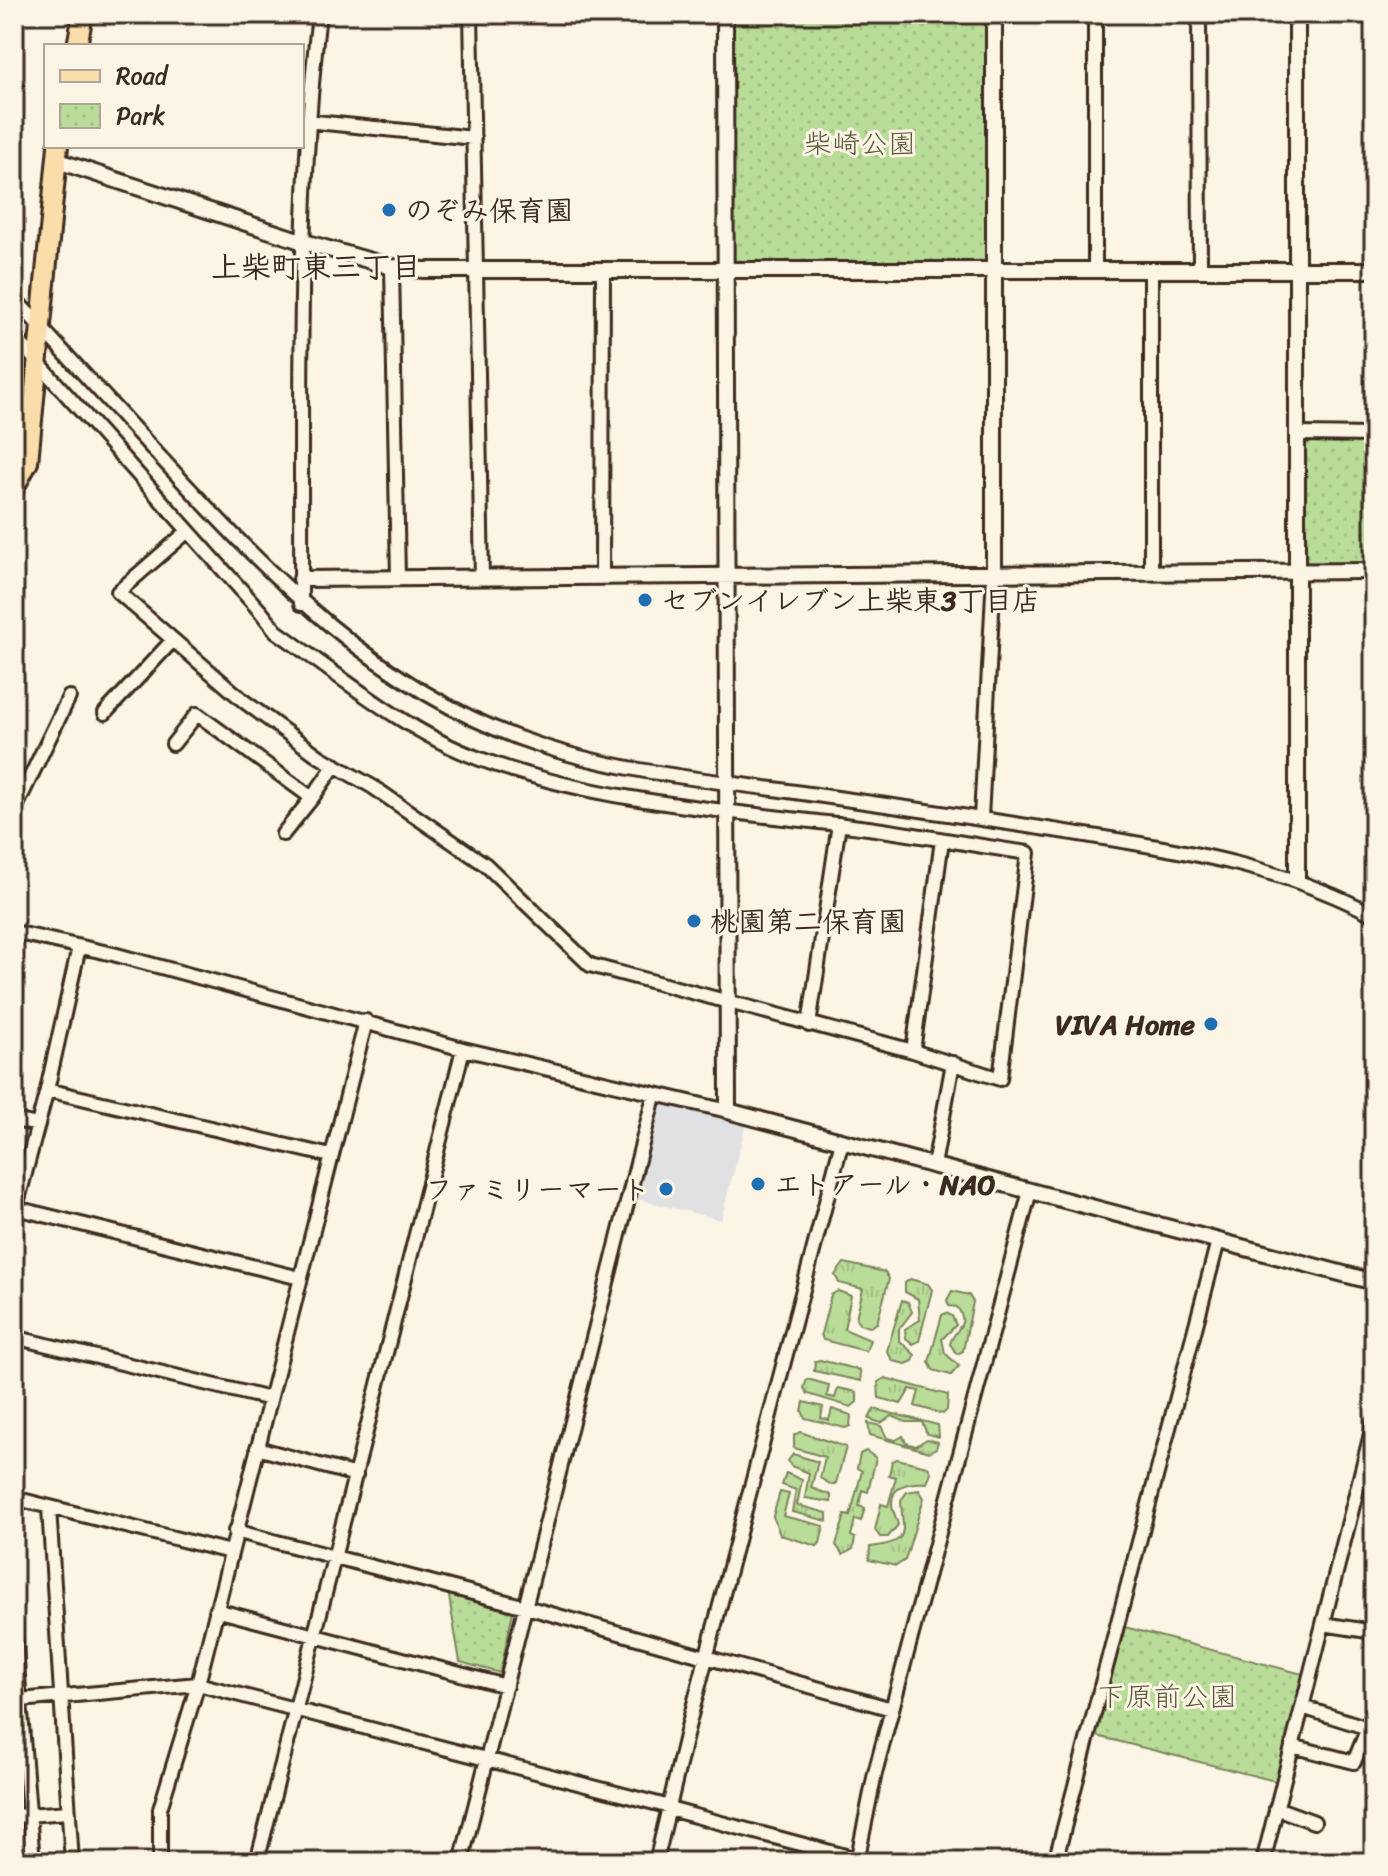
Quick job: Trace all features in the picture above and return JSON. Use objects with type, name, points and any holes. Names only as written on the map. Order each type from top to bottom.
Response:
[{"type":"main road","points":[[77,44],[83,14]]},
{"type":"main road","points":[[14,488],[39,363],[56,153]]},
{"type":"street","points":[[301,604],[301,241],[306,121],[319,14]]},
{"type":"street","points":[[471,14],[482,578]]},
{"type":"street","points":[[725,14],[728,1111]]},
{"type":"street","points":[[981,818],[994,574],[994,14]]},
{"type":"street","points":[[1095,14],[1095,271]]},
{"type":"street","points":[[1199,14],[1200,270]]},
{"type":"street","points":[[1297,14],[1297,879]]},
{"type":"street","points":[[306,121],[474,138]]},
{"type":"street","points":[[56,153],[301,241],[392,267],[478,273],[1374,270]]},
{"type":"street","points":[[392,267],[398,578]]},
{"type":"street","points":[[1151,270],[1151,573]]},
{"type":"street","points":[[602,577],[603,272]]},
{"type":"street","points":[[14,298],[243,547],[301,604],[374,662],[462,712],[535,744],[635,770],[981,818],[1181,850],[1297,879],[1374,915]]},
{"type":"street","points":[[14,336],[39,363],[188,531],[276,631],[419,730],[479,759],[580,789],[727,813],[839,824],[1028,853],[1000,1079],[913,1051],[590,965],[486,865],[245,702],[118,592],[188,531]]},
{"type":"street","points":[[1298,434],[1374,435]]},
{"type":"street","points":[[301,579],[1374,571]]},
{"type":"street","points":[[105,713],[173,640]]},
{"type":"street","points":[[14,811],[69,697]]},
{"type":"street","points":[[173,744],[197,714],[312,798]]},
{"type":"street","points":[[283,834],[335,765]]},
{"type":"street","points":[[809,1025],[839,824]]},
{"type":"street","points":[[913,1051],[942,840]]},
{"type":"street","points":[[14,932],[366,1021],[463,1049],[728,1111],[1374,1282]]},
{"type":"street","points":[[79,947],[47,1090],[15,1211],[300,1278]]},
{"type":"street","points":[[160,1862],[160,1809],[198,1684],[366,1021]]},
{"type":"street","points":[[257,1862],[463,1049]]},
{"type":"street","points":[[934,1165],[953,1063]]},
{"type":"street","points":[[47,1090],[331,1156]]},
{"type":"street","points":[[461,1862],[654,1096]]},
{"type":"street","points":[[14,1120],[38,1125]]},
{"type":"street","points":[[656,1862],[706,1656],[842,1141]]},
{"type":"street","points":[[20,1700],[198,1684],[487,1758],[861,1861],[892,1709],[1030,1191]]},
{"type":"street","points":[[1055,1862],[1218,1241]]},
{"type":"street","points":[[14,1337],[270,1399]]},
{"type":"street","points":[[1263,1862],[1374,1422]]},
{"type":"street","points":[[257,1448],[356,1475]]},
{"type":"street","points":[[14,1498],[230,1552]]},
{"type":"street","points":[[49,1508],[72,1862]]},
{"type":"street","points":[[235,1531],[526,1607],[892,1709]]},
{"type":"street","points":[[216,1610],[506,1686]]},
{"type":"street","points":[[1323,1624],[1374,1632]]},
{"type":"street","points":[[14,1626],[33,1862]]},
{"type":"street","points":[[1292,1746],[1354,1762],[1368,1728],[1302,1707]]},
{"type":"street","points":[[1276,1808],[1314,1822]]},
{"type":"street","points":[[14,1816],[68,1812]]},
{"type":"shaded area","points":[[661,1104],[746,1125],[721,1220],[633,1198],[656,1107]]},
{"type":"green space","name":"柴崎公園","points":[[725,14],[994,14],[995,271],[727,272]]},
{"type":"green space","points":[[1303,439],[1374,439],[1374,567],[1302,565]]},
{"type":"green space","points":[[844,1263],[885,1272],[889,1279],[877,1323],[870,1327],[859,1324],[856,1318],[863,1289],[839,1283],[835,1275]]},
{"type":"green space","points":[[910,1279],[928,1284],[932,1290],[919,1341],[913,1344],[906,1338],[905,1329],[920,1320],[918,1299],[905,1292],[905,1283]]},
{"type":"green space","points":[[838,1291],[851,1296],[844,1329],[870,1340],[866,1351],[823,1340],[821,1334],[831,1295]]},
{"type":"green space","points":[[952,1291],[969,1295],[973,1302],[963,1351],[957,1354],[950,1344],[962,1319],[957,1307],[949,1306],[947,1300]]},
{"type":"green space","points":[[902,1300],[908,1302],[912,1312],[899,1329],[899,1340],[915,1355],[913,1361],[906,1364],[893,1361],[887,1351]]},
{"type":"green space","points":[[942,1315],[952,1316],[956,1325],[942,1339],[945,1353],[959,1366],[951,1375],[933,1370],[929,1362]]},
{"type":"green space","points":[[815,1361],[860,1370],[861,1381],[814,1371]]},
{"type":"green space","points":[[885,1378],[948,1395],[947,1410],[943,1414],[915,1406],[919,1391],[910,1389],[901,1404],[879,1398],[878,1382]]},
{"type":"green space","points":[[807,1379],[829,1385],[827,1396],[835,1398],[838,1388],[857,1392],[857,1402],[851,1407],[808,1394],[804,1388]]},
{"type":"green space","points":[[804,1402],[823,1407],[821,1418],[829,1420],[832,1409],[851,1415],[850,1426],[845,1428],[805,1418],[802,1411]]},
{"type":"green space","points":[[874,1409],[938,1425],[939,1437],[927,1434],[922,1422],[906,1422],[892,1416],[881,1423],[869,1419]]},
{"type":"green space","points":[[868,1423],[881,1426],[887,1438],[896,1440],[903,1436],[906,1443],[916,1446],[927,1439],[938,1442],[936,1448],[929,1452],[870,1435]]},
{"type":"green space","points":[[800,1432],[846,1447],[836,1483],[832,1485],[820,1478],[825,1457],[794,1448],[794,1435]]},
{"type":"green space","points":[[866,1451],[876,1458],[868,1492],[862,1490],[859,1506],[865,1508],[861,1521],[855,1519],[851,1536],[855,1538],[853,1549],[843,1555],[836,1545],[845,1515],[850,1516],[862,1471],[857,1468],[860,1454]]},
{"type":"green space","points":[[793,1454],[818,1462],[811,1488],[831,1495],[831,1502],[805,1498],[809,1473],[791,1466],[788,1461]]},
{"type":"green space","points":[[897,1459],[927,1466],[931,1472],[927,1483],[904,1485],[895,1492],[892,1505],[898,1525],[888,1537],[880,1537],[875,1530],[881,1504],[888,1506],[896,1477],[889,1475],[892,1461]]},
{"type":"green space","points":[[786,1473],[802,1480],[797,1505],[827,1513],[827,1521],[792,1512],[796,1490],[782,1485]]},
{"type":"green space","points":[[919,1490],[924,1498],[905,1560],[896,1566],[869,1560],[870,1547],[899,1539],[903,1528],[901,1500],[907,1492]]},
{"type":"green space","points":[[780,1492],[789,1494],[783,1516],[824,1526],[817,1546],[780,1535],[773,1516]]},
{"type":"green space","points":[[448,1591],[514,1607],[500,1673],[460,1662]]},
{"type":"green space","name":"下原前公園","points":[[1117,1625],[1310,1676],[1283,1783],[1089,1734]]},
{"type":"place","name":"のぞみ保育園","points":[[389,210]]},
{"type":"place","name":"セブンイレブン上柴東3丁目店","points":[[645,600]]},
{"type":"place","name":"桃園第二保育園","points":[[694,921]]},
{"type":"place","name":"VIVA Home","points":[[1211,1024]]},
{"type":"place","name":"エトアール・NAO","points":[[758,1184]]},
{"type":"place","name":"ファミリーマート","points":[[666,1189]]},
{"type":"district","name":"上柴町東三丁目","points":[[316,267]]}]
